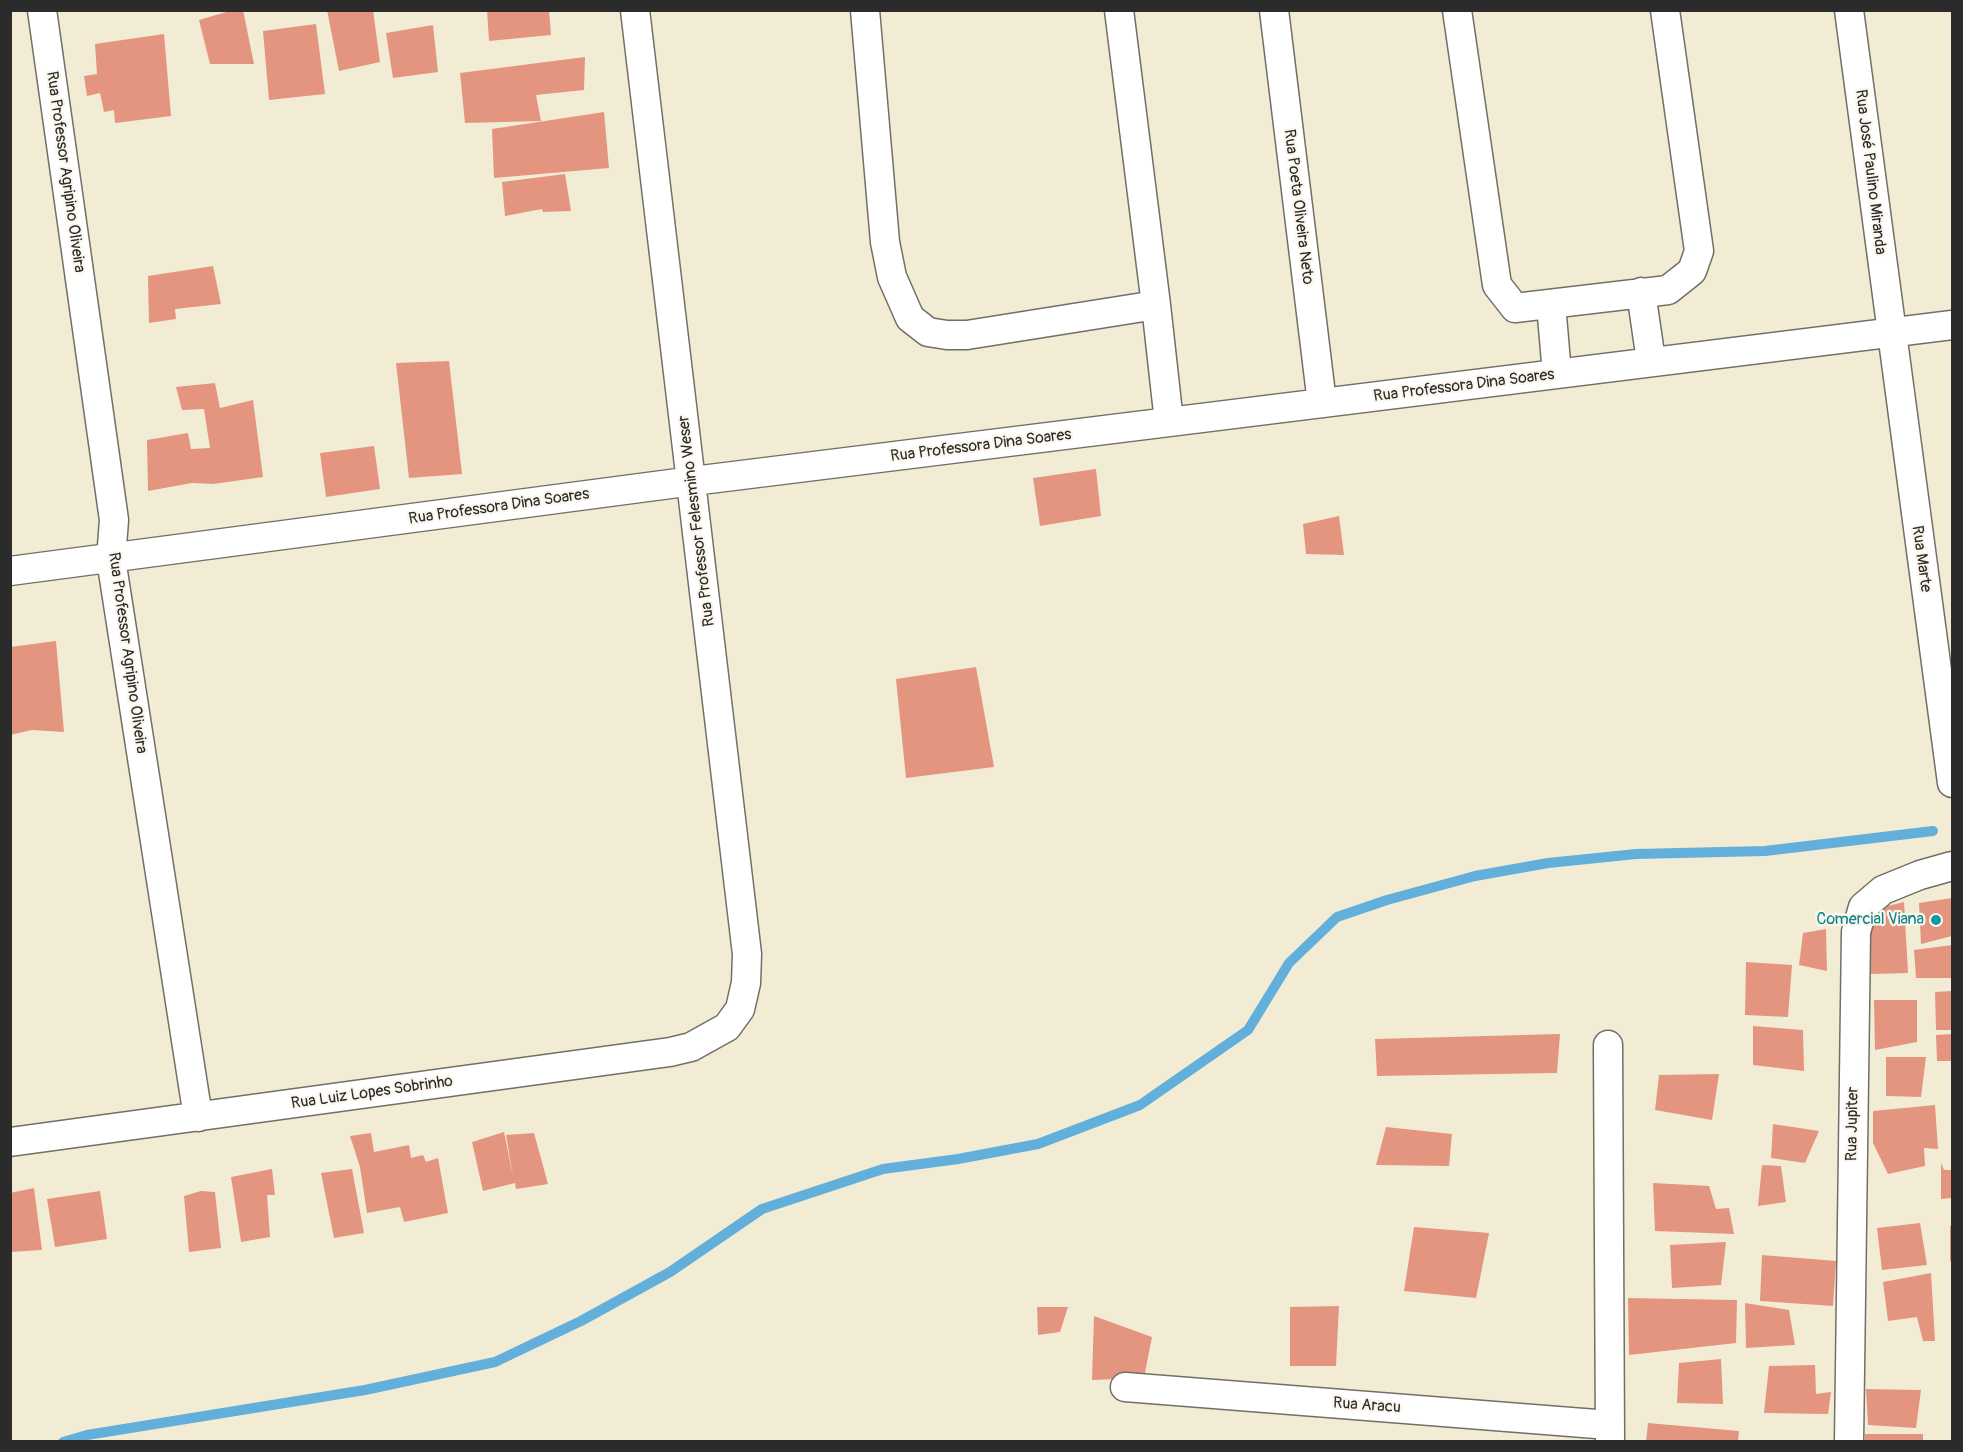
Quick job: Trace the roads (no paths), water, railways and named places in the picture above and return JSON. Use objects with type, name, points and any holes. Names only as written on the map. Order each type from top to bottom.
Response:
[{"type":"street","name":"Rua Professor Agripino Oliveira","points":[[42,10],[114,520],[111,559],[198,1117]]},
{"type":"street","name":"Rua Professor Felesmino Weser","points":[[635,10],[693,481],[747,954],[746,983],[740,1009],[727,1028]]},
{"type":"street","points":[[864,10],[885,242],[892,277],[910,318],[928,332],[967,335],[1156,304]]},
{"type":"street","points":[[1119,10],[1169,422]]},
{"type":"street","name":"Rua Poeta Oliveira Neto","points":[[1274,10],[1323,403]]},
{"type":"street","points":[[1457,10],[1497,285],[1515,308],[1668,290],[1692,271],[1699,250],[1665,10]]},
{"type":"street","name":"Rua José Paulino Miranda","points":[[1849,10],[1891,334]]},
{"type":"street","points":[[1641,292],[1651,361]]},
{"type":"street","points":[[1551,304],[1557,375]]},
{"type":"street","name":"Rua Professora Dina Soares","points":[[10,571],[693,481],[1953,325]]},
{"type":"street","name":"Rua Marte","points":[[1891,334],[1953,783]]},
{"type":"street","name":"Rua Jupiter","points":[[1849,1442],[1856,932],[1863,907],[1883,890],[1920,875],[1953,866]]},
{"type":"street","name":"Rua Luiz Lopes Sobrinho","points":[[10,1142],[670,1052],[692,1047],[727,1028]]},
{"type":"street","points":[[1608,1045],[1610,1433]]},
{"type":"street","name":"Rua Aracu","points":[[1125,1387],[1610,1433]]},
{"type":"waterway","points":[[63,1442],[87,1435],[365,1390],[495,1362],[581,1321],[670,1272],[762,1209],[883,1169],[958,1159],[1038,1144],[1140,1105],[1248,1030],[1289,963],[1337,917],[1387,900],[1475,876],[1548,863],[1636,854],[1765,851],[1933,831]]},
{"type":"place","name":"Comercial Viana","points":[[1936,920]]}]
